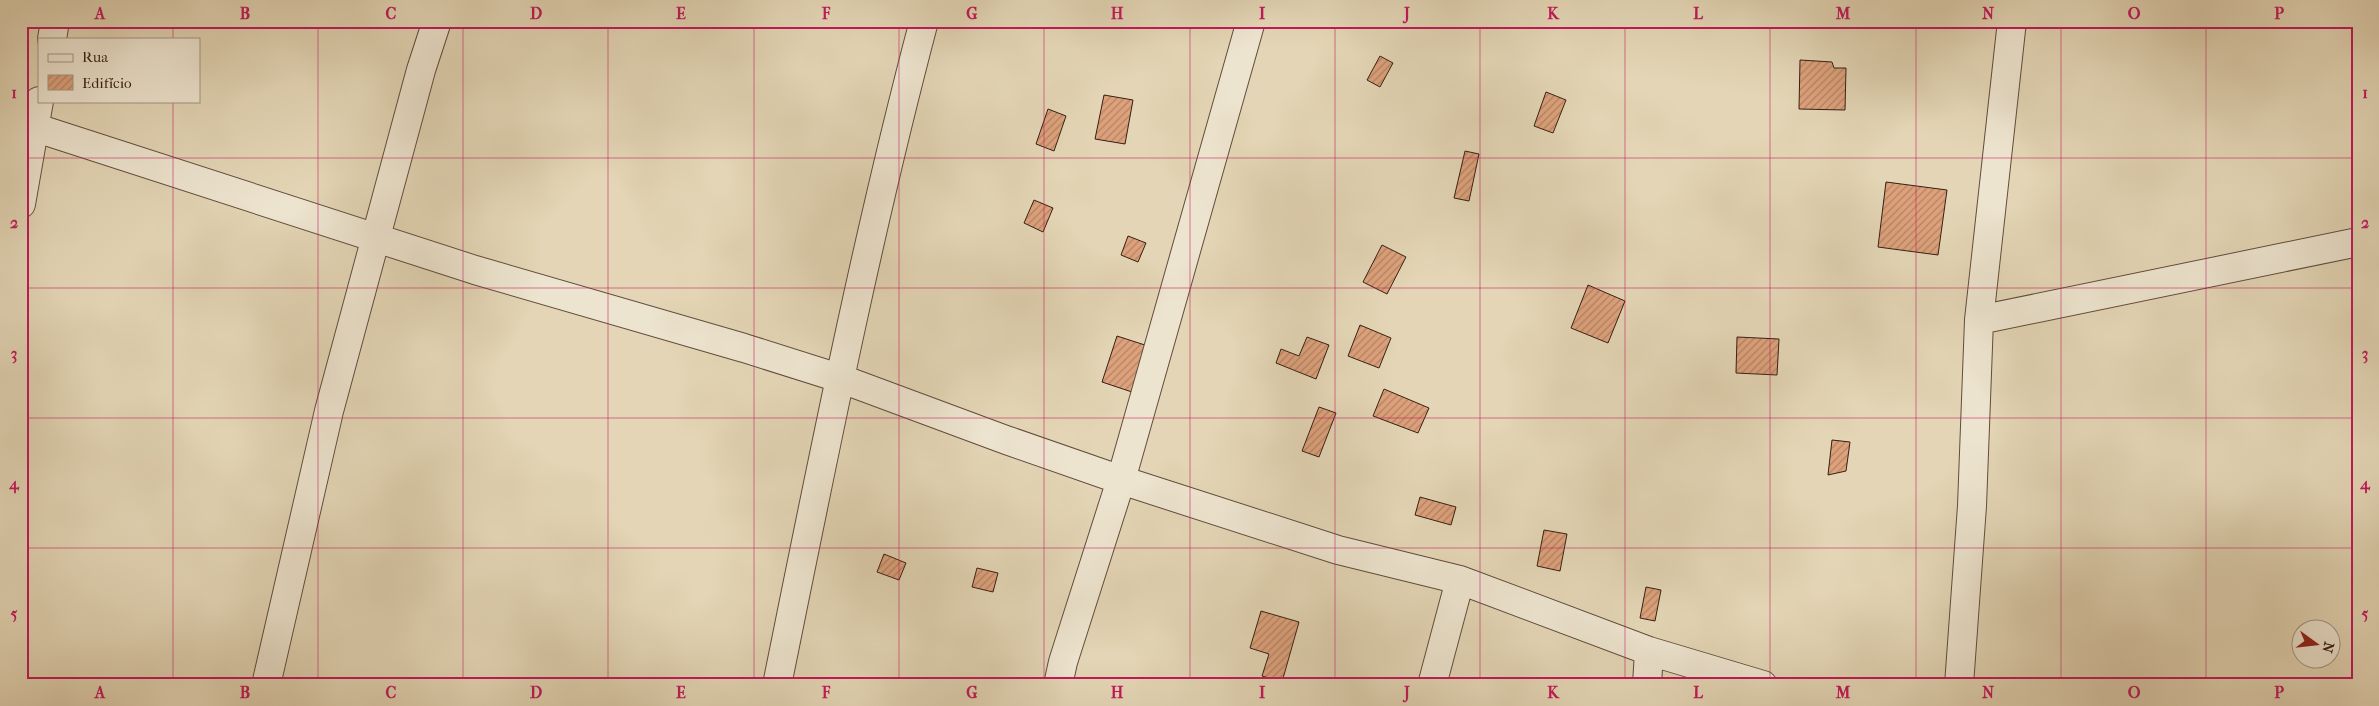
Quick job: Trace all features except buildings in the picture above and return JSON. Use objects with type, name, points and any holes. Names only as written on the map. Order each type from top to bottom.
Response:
[{"type":"street","points":[[52,38],[55,21]]},
{"type":"street","points":[[266,685],[329,411],[421,70],[437,21]]},
{"type":"street","points":[[777,685],[839,378],[900,111],[924,21]]},
{"type":"street","points":[[1058,685],[1063,662],[1121,480],[1251,21]]},
{"type":"street","points":[[1960,685],[1972,506],[1979,320],[2012,21]]},
{"type":"street","points":[[21,204],[27,126],[39,102]]},
{"type":"street","points":[[27,126],[475,270],[744,348],[839,378],[1006,440],[1121,480],[1338,550],[1460,580],[1649,651],[1763,685]]},
{"type":"street","points":[[1979,320],[2358,242]]},
{"type":"street","points":[[1432,685],[1460,580]]},
{"type":"street","points":[[1647,685],[1649,651]]}]
